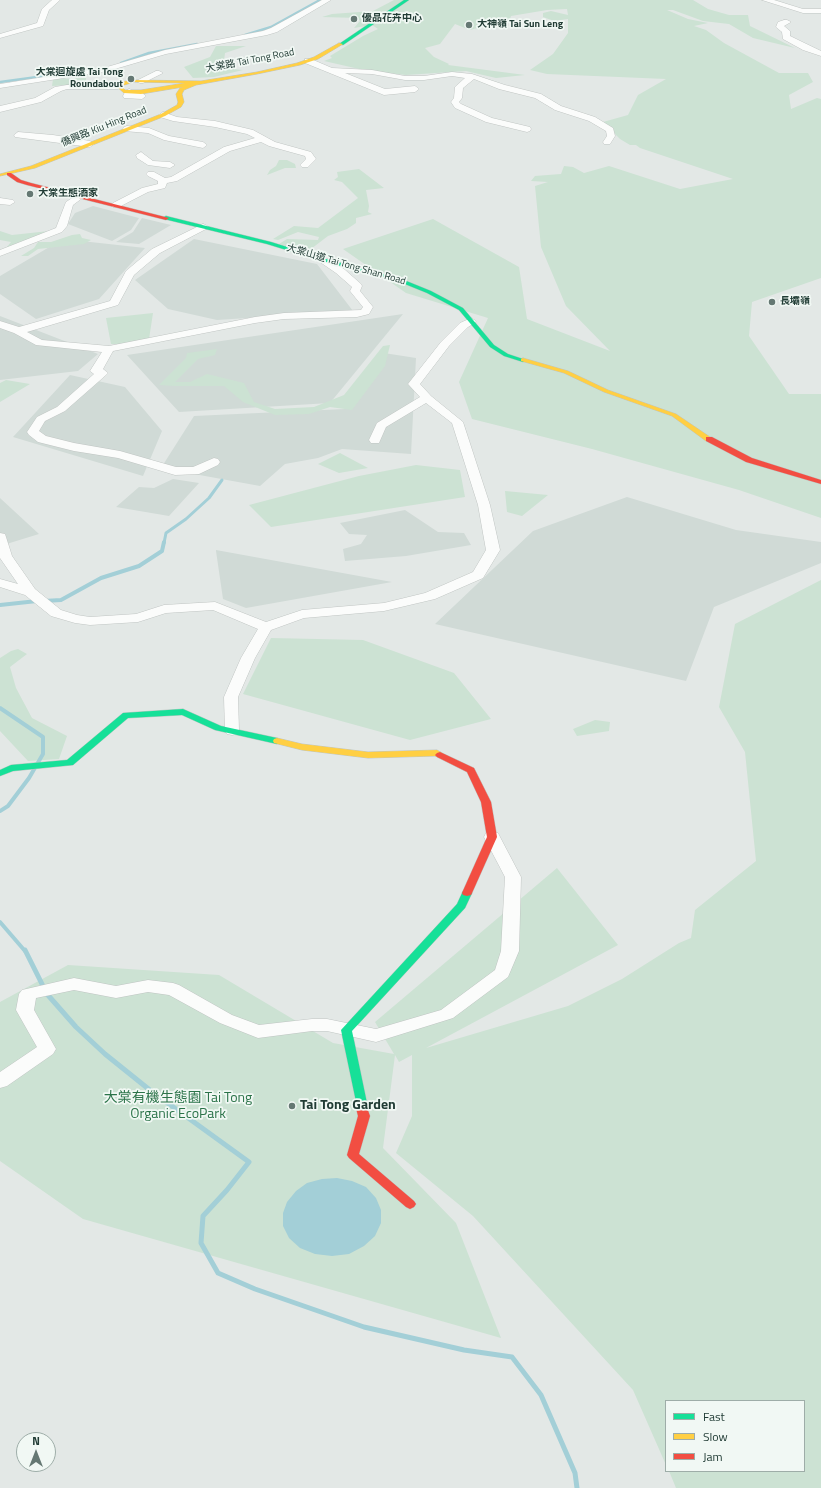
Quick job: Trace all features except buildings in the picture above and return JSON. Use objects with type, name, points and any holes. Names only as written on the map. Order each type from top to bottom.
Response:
[{"type":"street","points":[[0,36],[40,24],[46,8],[56,0]]},
{"type":"street","points":[[0,86],[108,69],[165,52],[264,33],[274,30],[327,0]]},
{"type":"street","name":"大棠路 Tai Tong Road","points":[[200,82],[142,81],[120,83],[120,90],[129,92],[147,92],[262,72],[308,61],[345,42],[407,0]]},
{"type":"street","points":[[766,0],[803,11],[821,11]]},
{"type":"street","points":[[787,22],[781,24],[780,27],[786,31],[786,37],[821,54]]},
{"type":"street","points":[[308,61],[384,92],[415,89]]},
{"type":"street","points":[[333,70],[372,72],[405,78],[424,78],[452,74],[472,76],[502,87],[538,96],[558,108],[592,119],[610,130],[611,136],[607,142]]},
{"type":"street","points":[[142,81],[159,72]]},
{"type":"street","points":[[472,76],[459,87],[458,98],[455,102],[458,106],[489,120],[527,129]]},
{"type":"street","points":[[142,81],[153,85],[147,92]]},
{"type":"street","name":"僑興路 Kiu Hing Road","points":[[4,174],[33,166],[162,115],[179,106],[181,102],[181,91],[184,88],[200,82]]},
{"type":"street","points":[[0,109],[38,100],[48,96],[58,89],[120,83]]},
{"type":"street","points":[[147,92],[171,91],[180,97]]},
{"type":"street","points":[[162,115],[250,132],[272,144],[308,154],[311,159],[305,165]]},
{"type":"street","points":[[127,129],[149,131],[166,138],[203,145]]},
{"type":"street","points":[[18,135],[53,138],[90,144]]},
{"type":"street","points":[[164,181],[174,179],[227,149],[261,139]]},
{"type":"street","points":[[141,156],[148,161],[166,165],[146,174],[162,178],[164,181]]},
{"type":"street","name":"大棠山道 Tai Tong Shan Road","points":[[4,174],[19,181],[302,252],[324,260],[397,279],[429,292],[461,309],[492,346],[506,355],[566,372],[606,390],[674,415],[700,433],[796,474],[821,482]]},
{"type":"street","points":[[116,205],[145,190],[160,188],[164,181]]},
{"type":"street","points":[[0,253],[59,230],[62,226],[69,204],[80,196]]},
{"type":"street","points":[[0,201],[10,202]]},
{"type":"street","points":[[18,331],[114,303],[126,278],[156,251],[203,227]]},
{"type":"street","points":[[0,324],[18,331],[40,343],[109,349],[255,320],[284,316],[357,314],[365,312],[368,307],[354,291],[357,286],[340,271],[324,260]]},
{"type":"street","points":[[232,731],[231,698],[248,658],[266,627],[302,614],[384,607],[430,596],[478,575],[493,550],[484,505],[457,422],[427,398],[414,384],[444,344],[458,331],[475,326]]},
{"type":"street","points":[[109,349],[96,371],[102,373],[61,409],[41,419],[33,432],[42,439],[74,447],[120,455],[175,471],[195,471],[214,462]]},
{"type":"street","points":[[375,440],[381,425],[427,398]]},
{"type":"street","points":[[0,537],[5,556],[30,592],[56,613],[75,619],[90,621],[138,618],[164,610],[215,606],[266,627]]},
{"type":"street","points":[[0,583],[30,592]]},
{"type":"street","points":[[0,773],[12,768],[70,763],[126,715],[183,712],[218,728],[302,747],[368,754],[437,753],[471,770],[486,802],[492,837],[513,877],[510,951],[502,973],[447,1014],[376,1036],[327,1025],[312,1025],[258,1032],[226,1019],[173,989],[148,986],[116,992],[74,984],[28,994],[25,1010],[47,1049],[0,1081]]},
{"type":"street","points":[[346,1030],[461,906],[492,837]]},
{"type":"street","points":[[346,1030],[364,1116],[353,1155],[410,1204]]},
{"type":"shaded area","points":[[93,206],[139,218],[131,230],[112,241],[68,224],[75,213]]},
{"type":"shaded area","points":[[142,218],[171,225],[139,244],[116,242],[133,232]]},
{"type":"shaded area","points":[[63,239],[145,248],[99,299],[36,319],[0,294],[0,276]]},
{"type":"shaded area","points":[[194,239],[317,264],[353,311],[217,320],[168,309],[135,280]]},
{"type":"shaded area","points":[[403,314],[330,403],[179,412],[127,355]]},
{"type":"shaded area","points":[[0,316],[98,354],[78,371],[0,380]]},
{"type":"shaded area","points":[[384,353],[416,358],[411,454],[342,449],[318,458],[285,464],[260,486],[161,468],[194,416],[345,409]]},
{"type":"shaded area","points":[[70,375],[125,387],[162,431],[143,476],[13,437]]},
{"type":"shaded area","points":[[173,479],[199,483],[169,516],[116,507],[139,487],[154,488]]},
{"type":"shaded area","points":[[627,497],[736,530],[821,542],[821,563],[714,607],[686,681],[435,624],[533,531]]},
{"type":"shaded area","points":[[0,498],[39,534],[0,546]]},
{"type":"shaded area","points":[[405,510],[438,532],[464,533],[471,545],[406,556],[345,561],[343,549],[361,544],[367,535],[349,534],[340,523]]},
{"type":"shaded area","points":[[216,550],[392,582],[246,608],[223,599]]},
{"type":"green space","points":[[394,0],[693,0],[708,9],[729,15],[748,15],[750,26],[795,48],[753,38],[729,24],[703,21],[673,10],[667,10],[688,19],[708,23],[694,26],[706,30],[724,43],[779,73],[808,73],[813,82],[789,95],[791,109],[817,98],[821,99],[821,278],[752,302],[749,336],[789,394],[821,394],[821,518],[739,490],[592,449],[472,419],[459,382],[488,318],[406,293],[343,249],[433,219],[519,267],[527,319],[610,351],[566,306],[541,247],[535,186],[548,182],[531,181],[535,176],[561,174],[564,166],[573,167],[584,173],[609,166],[680,189],[733,179],[640,148],[636,145],[630,145],[620,139],[603,122],[628,115],[638,95],[666,79],[547,74],[530,70],[553,54],[568,33],[568,19],[554,21],[543,17],[543,13],[551,11],[568,15],[567,9],[547,10],[511,16],[510,19],[470,30],[455,24],[440,44],[425,48],[434,57],[449,64],[448,65],[525,75],[496,78],[466,71],[406,75],[368,71],[324,61],[332,58],[330,56],[363,36],[378,29],[372,25],[354,28],[360,21],[358,18],[322,17],[332,14],[373,11]]},
{"type":"green space","points":[[216,46],[246,46],[225,53],[223,68],[243,70],[214,77],[193,78],[184,67],[210,57]]},
{"type":"green space","points":[[86,78],[86,84],[52,86],[53,79]]},
{"type":"green space","points":[[279,160],[287,160],[295,164],[296,168],[285,168],[267,175],[270,170],[276,166]]},
{"type":"green space","points":[[359,169],[384,188],[366,190],[369,206],[368,212],[372,214],[356,218],[356,223],[347,229],[328,236],[307,252],[279,244],[287,239],[318,240],[319,237],[298,232],[278,240],[273,239],[294,226],[318,228],[358,198],[342,182],[334,180],[338,177],[337,172]]},
{"type":"green space","points":[[0,231],[12,235],[49,231],[6,248],[11,242],[0,240]]},
{"type":"green space","points":[[80,234],[82,238],[91,240],[84,244],[38,249],[28,256],[21,256],[34,248],[38,242],[51,242]]},
{"type":"green space","points":[[153,313],[149,339],[130,344],[111,344],[106,318]]},
{"type":"green space","points":[[390,345],[385,366],[352,410],[330,407],[309,414],[275,415],[243,402],[224,386],[159,385],[186,358],[187,353],[217,349],[215,355],[198,359],[175,382],[190,382],[207,374],[244,383],[254,402],[275,409],[314,407],[344,395],[383,346]]},
{"type":"green space","points":[[6,380],[30,384],[0,402],[0,383]]},
{"type":"green space","points":[[340,453],[368,468],[339,473],[318,464]]},
{"type":"green space","points":[[416,465],[460,470],[465,497],[271,527],[249,505],[359,476]]},
{"type":"green space","points":[[505,491],[548,495],[522,516],[507,512]]},
{"type":"green space","name":"大棠有機生態園 Tai Tong Organic EcoPark","points":[[821,580],[821,1488],[676,1488],[669,1472],[805,1472],[805,1400],[665,1400],[665,1463],[633,1390],[473,1216],[396,1153],[412,1116],[412,1055],[399,1062],[395,1055],[383,1148],[456,1223],[501,1338],[83,1219],[0,1161],[0,1002],[68,965],[219,975],[333,1043],[394,1054],[375,1022],[557,868],[618,945],[426,1048],[568,1006],[622,979],[679,943],[691,938],[695,910],[756,861],[745,752],[719,707],[735,624]]},
{"type":"green space","points":[[271,638],[363,640],[454,673],[491,719],[410,740],[243,694]]},
{"type":"green space","points":[[18,649],[27,654],[10,667],[16,688],[32,718],[67,736],[59,759],[28,761],[0,731],[0,658],[11,651]]},
{"type":"green space","points":[[595,720],[610,722],[609,731],[577,736],[573,729]]},
{"type":"water","points":[[337,1178],[352,1181],[366,1187],[376,1198],[381,1210],[381,1223],[375,1236],[364,1246],[349,1254],[332,1256],[315,1254],[300,1248],[289,1238],[283,1226],[283,1213],[287,1202],[296,1191],[307,1183],[322,1179]]},
{"type":"waterway","points":[[245,35],[271,27],[320,0]]},
{"type":"waterway","points":[[121,63],[149,53],[197,44]]},
{"type":"waterway","points":[[0,82],[89,70]]},
{"type":"waterway","points":[[164,543],[166,533],[186,519],[209,498],[222,480]]},
{"type":"waterway","points":[[44,601],[61,600],[101,578],[139,566],[162,551],[164,542]]},
{"type":"waterway","points":[[0,605],[37,601]]},
{"type":"waterway","points":[[0,708],[43,737],[43,754],[29,778],[8,806],[0,811]]},
{"type":"waterway","points":[[0,922],[25,951]]},
{"type":"waterway","points":[[25,950],[47,994],[76,1027],[105,1054],[151,1091],[249,1162],[227,1190],[203,1216],[201,1243],[218,1273],[255,1289],[364,1327],[464,1350],[512,1357],[541,1395],[575,1473],[577,1488]]},
{"type":"traffic: fast","points":[[341,44],[407,0]]},
{"type":"traffic: fast","points":[[166,218],[269,243],[324,260],[397,279],[429,292],[461,309],[492,346],[506,355],[523,360]]},
{"type":"traffic: fast","points":[[0,773],[11,768],[70,763],[126,715],[183,712],[218,728],[277,741]]},
{"type":"traffic: fast","points":[[362,1108],[346,1030],[461,906],[467,893]]},
{"type":"traffic: slow","points":[[200,82],[134,81],[122,83],[118,86],[124,91],[141,92],[257,73],[298,64],[316,58],[341,44]]},
{"type":"traffic: slow","points":[[1,175],[33,167],[163,115],[179,106],[181,102],[179,94],[182,89],[197,82]]},
{"type":"traffic: slow","points":[[523,360],[566,372],[606,391],[674,415],[709,439]]},
{"type":"traffic: slow","points":[[277,741],[302,747],[368,755],[437,753],[440,755]]},
{"type":"traffic: jam","points":[[9,174],[19,181],[29,184],[166,218]]},
{"type":"traffic: jam","points":[[709,439],[749,460],[821,482]]},
{"type":"traffic: jam","points":[[440,755],[471,770],[486,802],[492,837],[467,893]]},
{"type":"traffic: jam","points":[[362,1108],[364,1116],[353,1155],[410,1204]]},
{"type":"place","name":"優品花卉中心","points":[[354,19]]},
{"type":"place","name":"大神嶺 Tai Sun Leng","points":[[469,25]]},
{"type":"place","name":"大棠迴旋處 Tai Tong Roundabout","points":[[131,79]]},
{"type":"place","name":"大棠生態酒家","points":[[30,194]]},
{"type":"place","name":"長壩嶺","points":[[772,302]]},
{"type":"place","name":"Tai Tong Garden","points":[[292,1106]]}]
